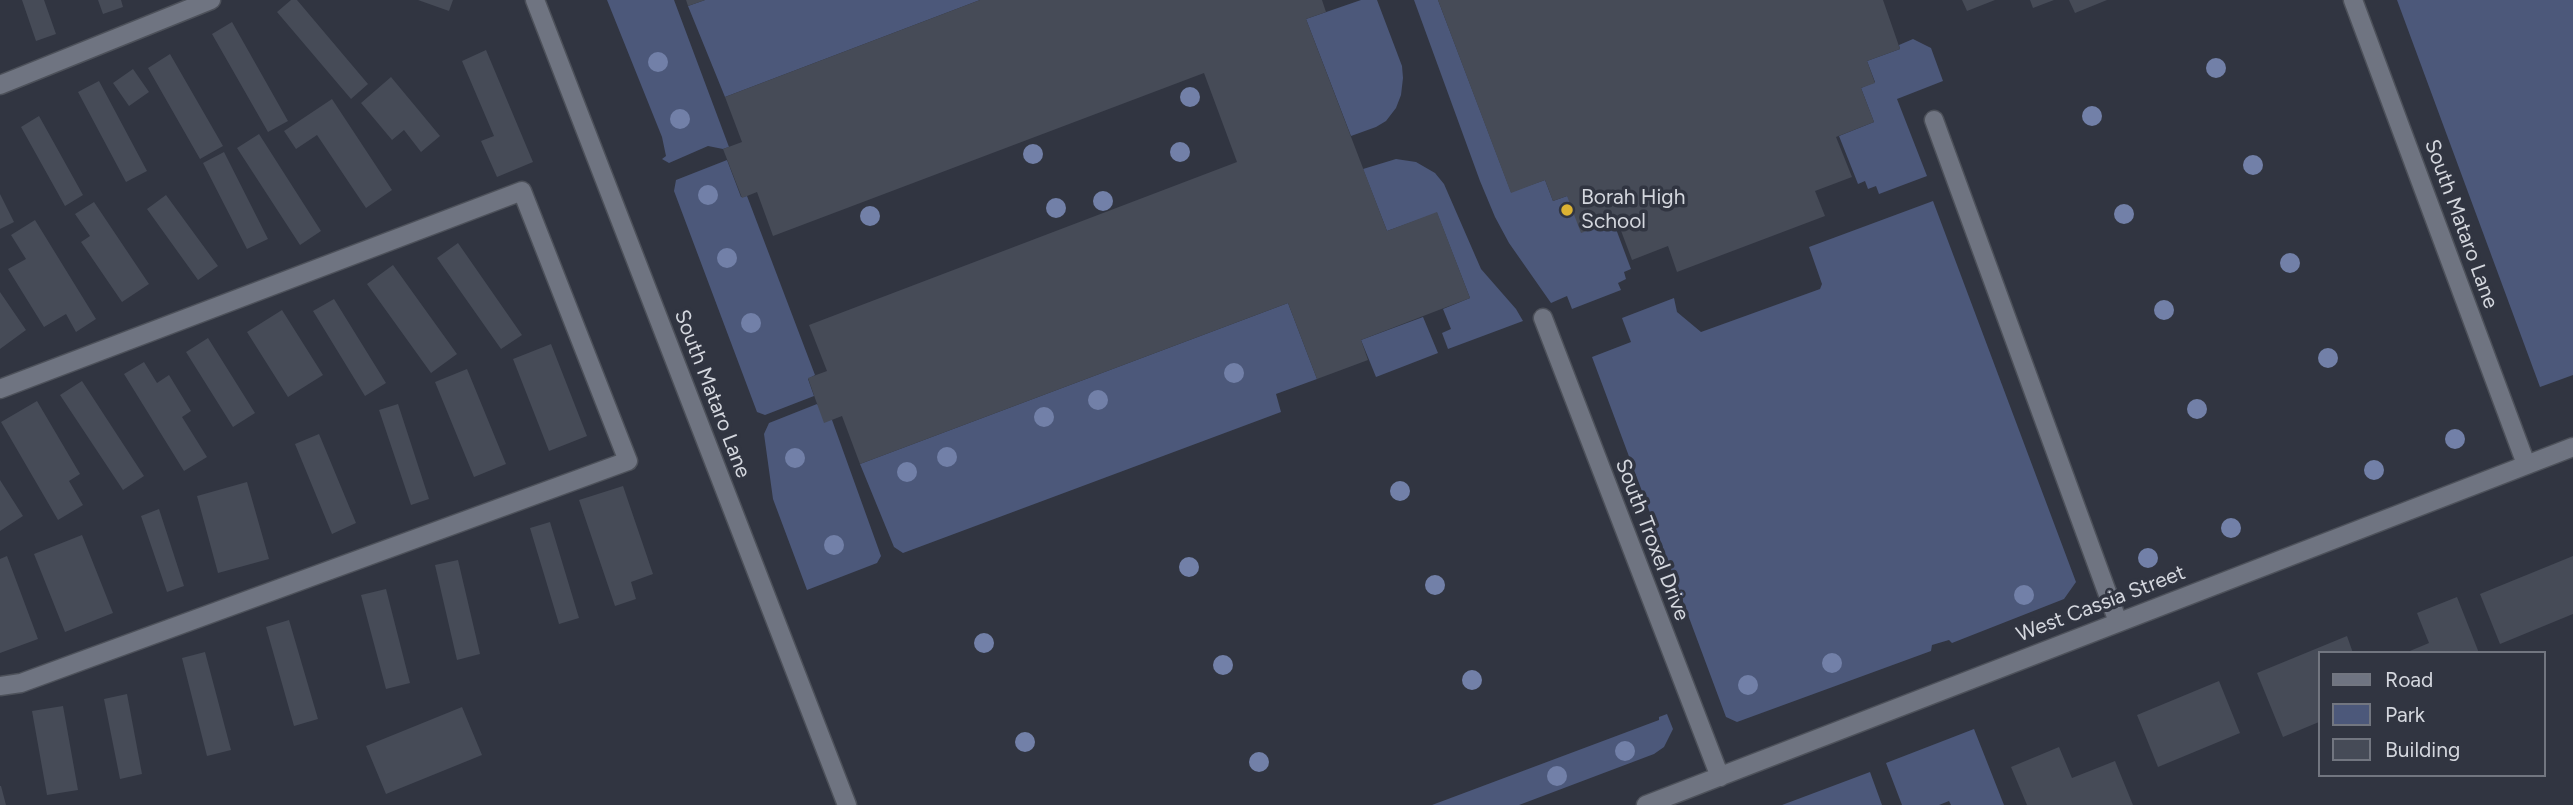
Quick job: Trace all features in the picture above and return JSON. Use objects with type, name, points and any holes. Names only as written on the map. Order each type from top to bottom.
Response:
[{"type":"street","points":[[0,85],[211,0]]},
{"type":"street","name":"South Mataro Lane","points":[[535,0],[847,805]]},
{"type":"street","name":"South Mataro Lane","points":[[2353,0],[2526,464]]},
{"type":"street","points":[[1934,120],[2118,622]]},
{"type":"street","points":[[0,389],[522,191],[628,461],[21,683],[0,686]]},
{"type":"street","name":"South Troxel Drive","points":[[1543,318],[1720,777]]},
{"type":"street","name":"West Cassia Street","points":[[1646,805],[2573,447]]},
{"type":"green space","points":[[607,0],[674,0],[729,147],[723,149],[708,146],[669,163],[662,159],[666,156],[662,137]]},
{"type":"green space","points":[[705,0],[980,0],[725,97],[688,6]]},
{"type":"green space","points":[[1361,0],[1377,0],[1402,66],[1403,78],[1396,108],[1386,121],[1351,136],[1306,19]]},
{"type":"green space","points":[[1414,0],[1438,0],[1511,192],[1545,180],[1553,201],[1567,196],[1613,221],[1631,269],[1624,272],[1626,279],[1618,283],[1621,290],[1572,309],[1567,296],[1551,303],[1509,243],[1495,217]]},
{"type":"green space","points":[[2397,0],[2573,0],[2573,375],[2540,387]]},
{"type":"green space","points":[[1913,39],[1931,48],[1943,81],[1897,99],[1927,176],[1879,194],[1876,186],[1868,189],[1865,181],[1858,184],[1839,136],[1874,122],[1861,88],[1875,82],[1867,61],[1900,49],[1899,45]]},
{"type":"green space","points":[[1396,159],[1416,162],[1435,173],[1444,184],[1481,269],[1523,321],[1448,349],[1442,333],[1451,329],[1443,309],[1470,298],[1437,213],[1387,231],[1363,169]]},
{"type":"green space","points":[[727,160],[741,197],[747,196],[815,375],[808,379],[814,396],[765,415],[757,412],[674,191],[676,180]]},
{"type":"green space","points":[[1933,201],[2076,582],[2064,599],[1952,643],[1949,640],[1932,645],[1931,651],[1737,722],[1726,717],[1592,357],[1631,342],[1622,318],[1674,298],[1677,312],[1701,332],[1820,289],[1822,284],[1809,247]]},
{"type":"green space","points":[[1288,303],[1317,379],[1276,394],[1281,412],[903,553],[894,547],[860,464]]},
{"type":"green space","points":[[1423,317],[1438,353],[1376,377],[1361,340]]},
{"type":"green space","points":[[817,404],[832,420],[881,556],[877,563],[807,590],[773,499],[764,434],[769,423]]},
{"type":"green space","points":[[1667,714],[1673,729],[1664,747],[1654,754],[1519,805],[1432,805],[1659,720],[1659,717]]},
{"type":"green space","points":[[1974,729],[2004,805],[1951,805],[1949,801],[1939,805],[1902,805],[1886,763]]},
{"type":"green space","points":[[1870,772],[1882,805],[1782,805]]},
{"type":"building","points":[[22,0],[44,0],[56,34],[36,41]]},
{"type":"building","points":[[98,0],[121,0],[123,7],[103,14]]},
{"type":"building","points":[[291,0],[297,0],[368,84],[351,99],[277,12]]},
{"type":"building","points":[[418,0],[453,0],[449,11]]},
{"type":"building","points":[[686,0],[705,0],[688,6]]},
{"type":"building","points":[[980,0],[1322,0],[1326,12],[1306,19],[1387,231],[1437,212],[1470,298],[1361,340],[1368,360],[1317,379],[1288,303],[860,464],[842,416],[824,423],[808,378],[827,371],[809,325],[1237,162],[1204,73],[773,236],[757,192],[742,198],[723,149],[742,142],[725,97]]},
{"type":"building","points":[[1438,0],[1883,0],[1900,49],[1867,61],[1875,83],[1861,88],[1874,122],[1836,137],[1852,177],[1815,191],[1825,216],[1677,272],[1668,246],[1632,260],[1617,220],[1581,233],[1567,196],[1553,201],[1545,180],[1511,193]]},
{"type":"building","points":[[1962,0],[1995,0],[1967,11]]},
{"type":"building","points":[[2030,0],[2054,0],[2033,8]]},
{"type":"building","points":[[2069,0],[2107,0],[2075,13]]},
{"type":"building","points":[[232,22],[288,121],[268,132],[212,34]]},
{"type":"building","points":[[486,50],[533,162],[497,177],[481,141],[494,136],[462,61]]},
{"type":"building","points":[[170,54],[223,146],[200,159],[148,68]]},
{"type":"building","points":[[133,69],[149,92],[129,106],[113,83]]},
{"type":"building","points":[[391,77],[440,136],[421,152],[404,130],[392,140],[361,103]]},
{"type":"building","points":[[99,81],[147,171],[126,182],[78,92]]},
{"type":"building","points":[[332,99],[392,190],[366,208],[317,135],[296,149],[284,131]]},
{"type":"building","points":[[39,116],[83,195],[65,206],[21,127]]},
{"type":"building","points":[[259,134],[321,231],[300,245],[237,148]]},
{"type":"building","points":[[224,152],[268,239],[247,249],[203,163]]},
{"type":"building","points":[[0,194],[14,222],[0,229]]},
{"type":"building","points":[[166,195],[218,266],[198,280],[147,209]]},
{"type":"building","points":[[94,202],[149,284],[122,302],[81,242],[90,236],[75,214]]},
{"type":"building","points":[[35,220],[96,319],[76,332],[66,314],[44,327],[8,269],[26,259],[11,235]]},
{"type":"building","points":[[458,243],[522,335],[501,349],[437,258]]},
{"type":"building","points":[[393,265],[457,354],[431,373],[367,284]]},
{"type":"building","points":[[0,292],[26,330],[0,349]]},
{"type":"building","points":[[334,299],[386,383],[365,396],[313,311]]},
{"type":"building","points":[[282,310],[323,375],[288,397],[247,332]]},
{"type":"building","points":[[208,338],[255,413],[233,427],[186,352]]},
{"type":"building","points":[[551,344],[587,436],[549,451],[513,359]]},
{"type":"building","points":[[144,362],[157,383],[169,375],[191,411],[182,417],[207,457],[184,471],[124,374]]},
{"type":"building","points":[[467,369],[506,464],[474,477],[435,382]]},
{"type":"building","points":[[82,381],[144,476],[123,490],[60,395]]},
{"type":"building","points":[[37,401],[80,474],[69,481],[83,505],[58,520],[1,422]]},
{"type":"building","points":[[398,404],[429,499],[411,505],[379,410]]},
{"type":"building","points":[[319,434],[356,523],[332,534],[295,444]]},
{"type":"building","points":[[0,480],[23,516],[0,531]]},
{"type":"building","points":[[247,482],[269,559],[218,573],[197,496]]},
{"type":"building","points":[[623,486],[653,574],[631,582],[636,599],[615,606],[579,500]]},
{"type":"building","points":[[159,509],[184,586],[167,592],[141,516]]},
{"type":"building","points":[[550,522],[579,618],[559,624],[530,528]]},
{"type":"building","points":[[82,535],[113,613],[65,632],[34,554]]},
{"type":"building","points":[[7,556],[38,639],[0,653],[0,559]]},
{"type":"building","points":[[2573,556],[2573,614],[2500,644],[2480,594]]},
{"type":"building","points":[[458,560],[480,654],[457,660],[435,565]]},
{"type":"building","points":[[386,589],[410,683],[386,689],[361,595]]},
{"type":"building","points":[[2457,597],[2478,651],[2410,651],[2429,643],[2417,613]]},
{"type":"building","points":[[289,620],[318,719],[294,726],[266,627]]},
{"type":"building","points":[[2347,636],[2352,651],[2318,651],[2318,722],[2283,737],[2257,673]]},
{"type":"building","points":[[205,652],[231,750],[207,756],[182,658]]},
{"type":"building","points":[[2219,681],[2240,733],[2158,767],[2137,715]]},
{"type":"building","points":[[127,694],[142,774],[120,779],[104,699]]},
{"type":"building","points":[[63,706],[78,790],[47,795],[32,711]]},
{"type":"building","points":[[462,707],[482,755],[386,794],[366,746]]},
{"type":"building","points":[[2059,747],[2072,778],[2115,761],[2133,805],[2027,805],[2011,767]]},
{"type":"building","points":[[1,786],[6,805],[0,805]]},
{"type":"place","name":"Borah High School","points":[[1567,210]]}]
